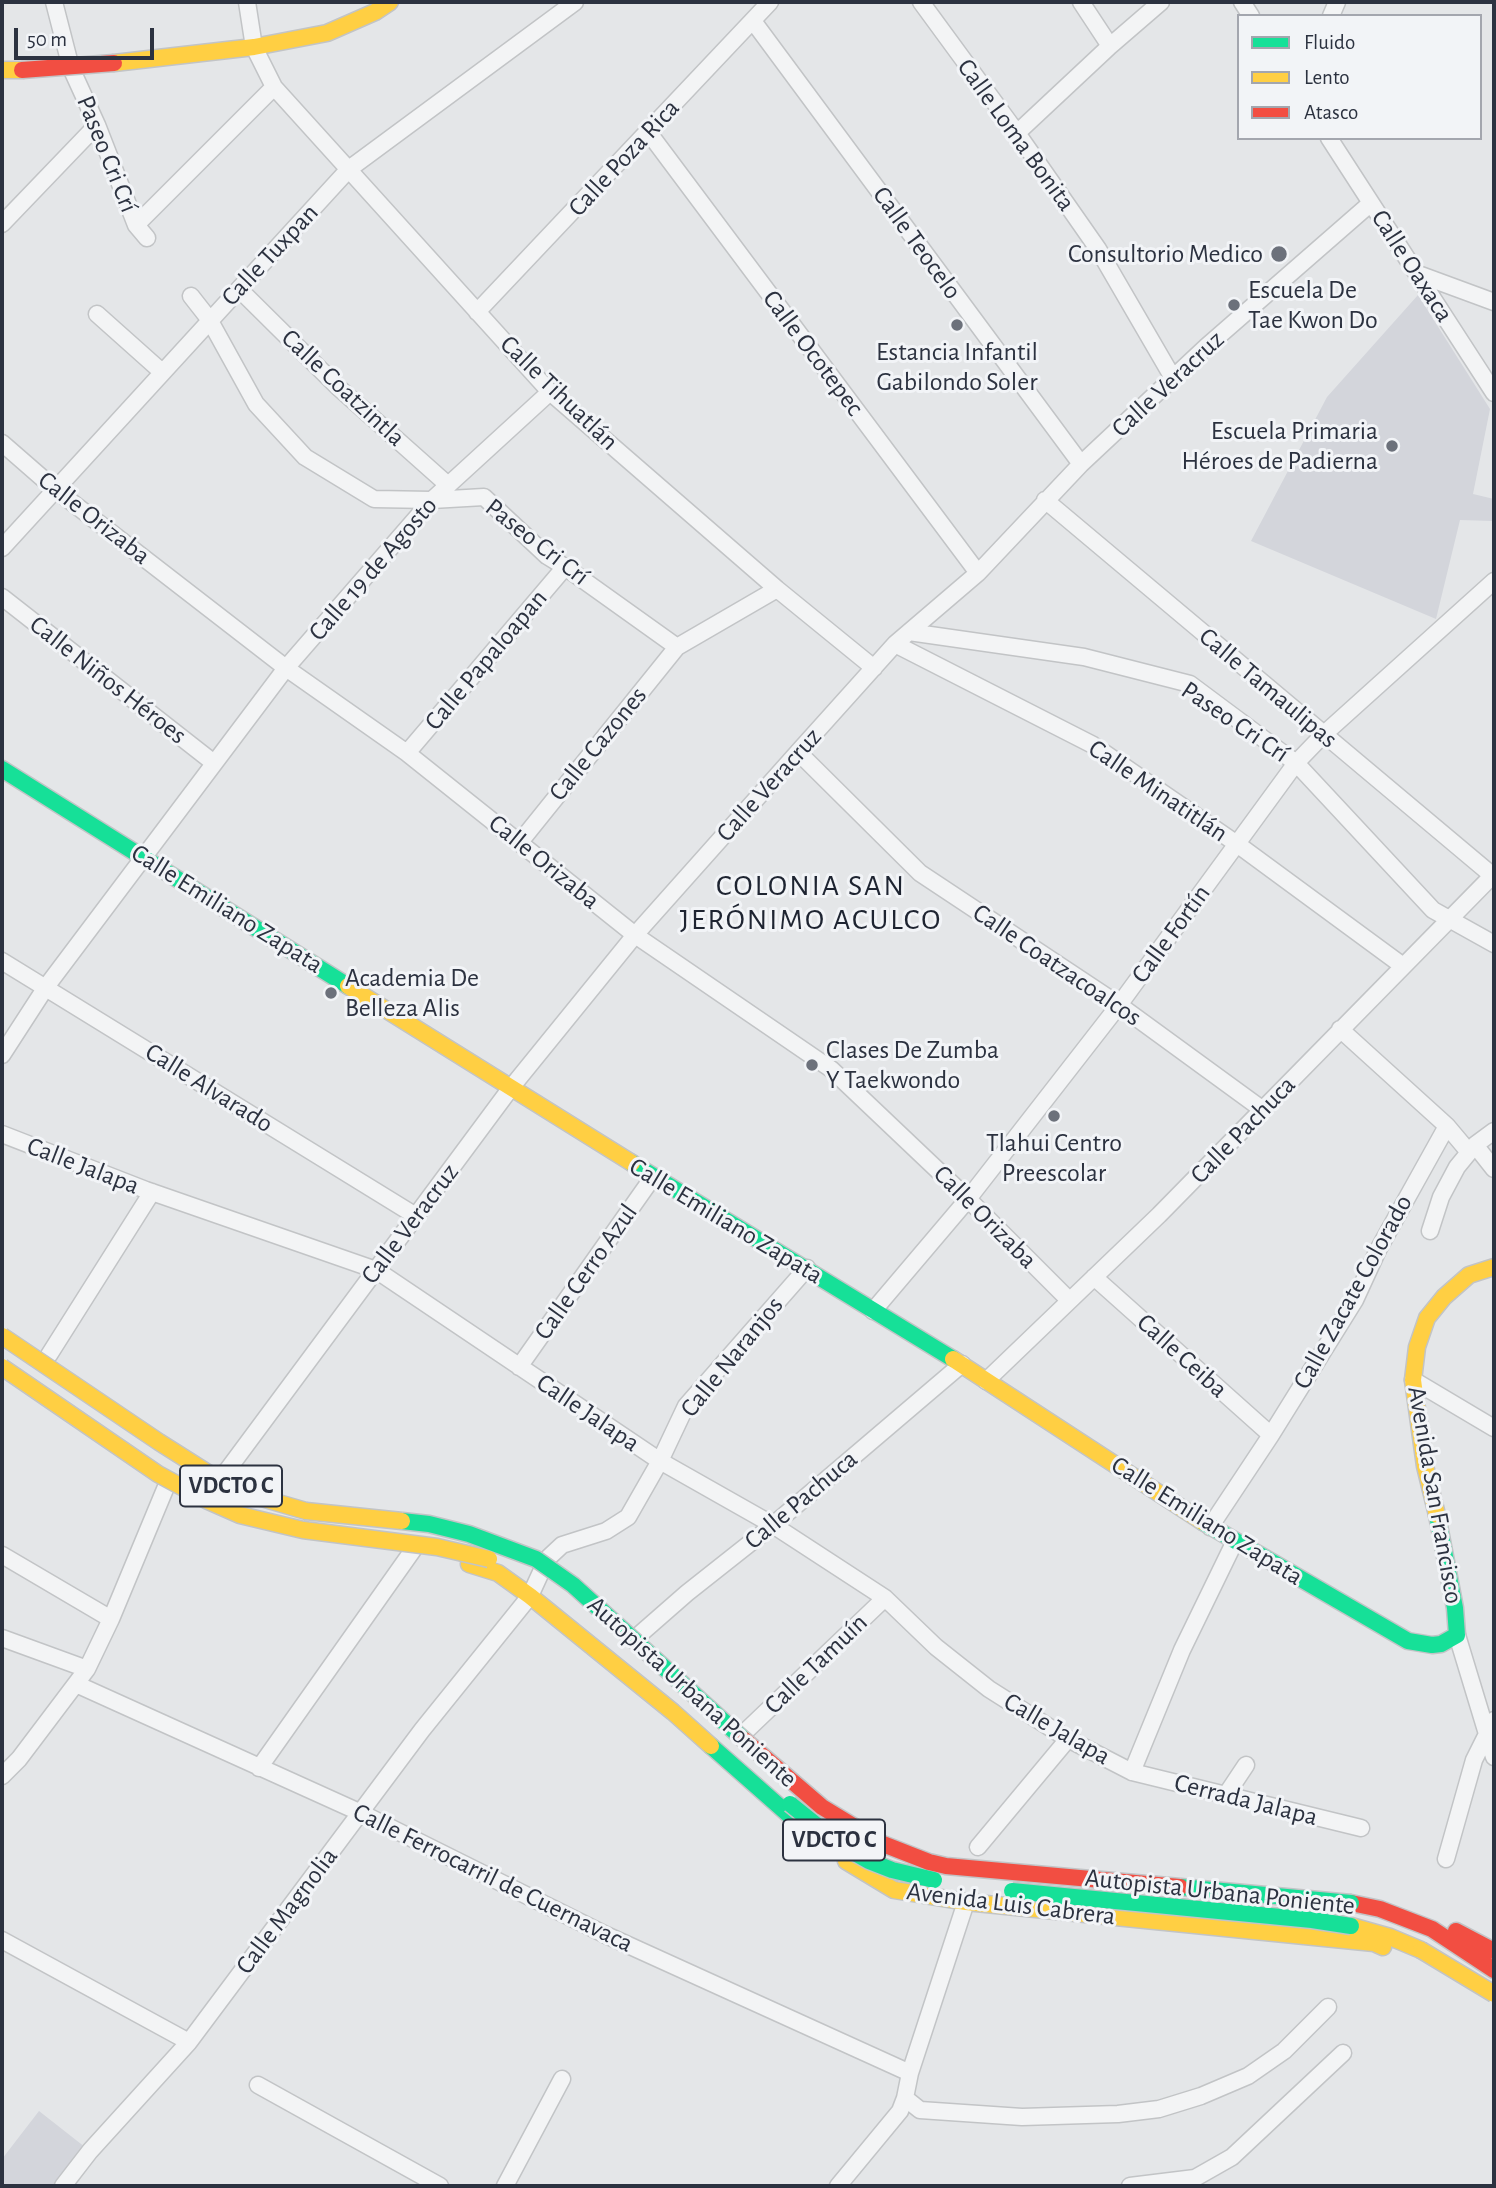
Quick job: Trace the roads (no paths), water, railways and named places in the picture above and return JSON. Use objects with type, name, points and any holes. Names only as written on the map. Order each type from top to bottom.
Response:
[{"type":"main road","points":[[2,70],[114,64],[254,47],[327,33],[375,12],[390,2]]},
{"type":"main road","name":"Calle Emiliano Zapata","points":[[2,769],[510,1089],[962,1364],[1210,1527],[1408,1641],[1441,1644],[1457,1635]]},
{"type":"main road","name":"Avenida San Francisco","points":[[1457,1635],[1443,1539],[1425,1466],[1413,1380],[1417,1347],[1427,1318],[1444,1297],[1469,1275],[1494,1267]]},
{"type":"main road","name":"Avenida Luis Cabrera","points":[[2,1324],[170,1444],[223,1476],[257,1490],[326,1505],[446,1521],[520,1545],[547,1559],[639,1635],[798,1775],[855,1818],[900,1841],[921,1849],[968,1859],[1376,1896],[1426,1916],[1494,1951]]},
{"type":"main road","name":"Autopista Urbana Poniente","points":[[2,1336],[219,1480],[251,1494],[306,1510],[429,1524],[469,1534],[536,1559],[593,1602],[822,1807],[883,1844],[929,1863],[946,1866],[1351,1903],[1380,1909],[1432,1929],[1494,1970]]},
{"type":"main road","name":"Avenida Luis Cabrera","points":[[2,1367],[168,1482],[235,1517],[276,1530],[413,1550],[498,1573],[673,1712],[824,1845],[894,1890],[966,1902],[1374,1943],[1410,1957],[1486,1996],[1494,2007]]},
{"type":"main road","name":"Autopista Urbana Poniente","points":[[2,1367],[158,1474],[240,1515],[303,1530],[437,1547],[480,1557],[521,1572],[552,1592]]},
{"type":"main road","points":[[324,1538],[334,1519],[326,1505]]},
{"type":"main road","points":[[358,1542],[387,1537],[491,1563],[547,1559]]},
{"type":"main road","name":"Autopista Urbana Poniente","points":[[590,1622],[811,1824],[841,1845],[892,1870],[917,1878],[956,1884]]},
{"type":"main road","points":[[772,1799],[769,1792],[773,1782],[787,1775],[798,1775]]},
{"type":"main road","name":"Autopista Urbana Poniente","points":[[981,1888],[1351,1926],[1390,1937],[1421,1950],[1486,1996]]},
{"type":"main road","points":[[1486,1996],[1486,1988],[1494,1970]]},
{"type":"street","name":"Paseo Cri Crí","points":[[54,2],[71,68],[97,125],[136,225],[147,239]]},
{"type":"street","name":"Calle Tihuatlán","points":[[247,2],[254,47],[274,87],[551,392],[777,589],[874,668]]},
{"type":"street","name":"Calle Tuxpan","points":[[2,548],[349,169],[575,2]]},
{"type":"street","name":"Calle Poza Rica","points":[[477,312],[770,2]]},
{"type":"street","name":"Calle Loma Bonita","points":[[921,2],[1098,249],[1173,378]]},
{"type":"street","points":[[1081,2],[1110,46]]},
{"type":"street","points":[[1017,133],[1161,2]]},
{"type":"street","name":"Calle Teocelo","points":[[753,21],[1082,464]]},
{"type":"street","points":[[136,225],[274,87]]},
{"type":"street","points":[[2,224],[97,125]]},
{"type":"street","name":"Calle Ocotepec","points":[[649,133],[978,573]]},
{"type":"street","name":"Calle Oaxaca","points":[[1330,140],[1494,393]]},
{"type":"street","name":"Calle Veracruz","points":[[223,1476],[510,1089],[635,935],[797,752],[895,644],[978,573],[1082,464],[1173,378],[1371,203]]},
{"type":"street","points":[[1418,274],[1494,302]]},
{"type":"street","name":"Calle Coatzintla","points":[[240,289],[339,388],[448,485]]},
{"type":"street","name":"Paseo Cri Crí","points":[[191,296],[209,319],[256,404],[305,457],[374,499],[484,497],[547,556],[677,647]]},
{"type":"street","points":[[97,314],[162,372]]},
{"type":"street","name":"Calle 19 de Agosto","points":[[144,856],[286,668],[432,500],[551,392]]},
{"type":"street","name":"Calle Orizaba","points":[[2,443],[56,490],[286,668],[407,753],[635,935],[831,1069],[968,1199],[1069,1300]]},
{"type":"street","name":"Calle Tamaulipas","points":[[1045,500],[1493,875]]},
{"type":"street","name":"Calle Papaloapan","points":[[407,753],[565,567]]},
{"type":"street","name":"Calle Fortín","points":[[873,1311],[968,1199],[1119,1005],[1296,764],[1323,735],[1494,581]]},
{"type":"street","points":[[677,647],[777,589]]},
{"type":"street","name":"Calle Niños Héroes","points":[[2,597],[214,763]]},
{"type":"street","name":"Paseo Cri Crí","points":[[909,632],[1084,657],[1190,684],[1296,764],[1433,910],[1494,944]]},
{"type":"street","name":"Calle Minatitlán","points":[[895,644],[1093,745],[1237,844],[1403,966]]},
{"type":"street","name":"Calle Cazones","points":[[520,842],[677,647]]},
{"type":"street","name":"Calle Coatzacoalcos","points":[[797,752],[920,873],[1119,1005],[1264,1110]]},
{"type":"street","points":[[2,1055],[46,987],[144,856]]},
{"type":"street","name":"Calle Pachuca","points":[[986,1381],[1159,1215],[1493,875]]},
{"type":"street","name":"Calle Alvarado","points":[[2,961],[416,1216]]},
{"type":"street","points":[[1340,1029],[1494,1169]]},
{"type":"street","name":"Calle Zacate Colorado","points":[[1210,1527],[1355,1300],[1378,1250],[1447,1126]]},
{"type":"street","points":[[1430,1231],[1441,1197],[1457,1167],[1471,1148],[1494,1131]]},
{"type":"street","name":"Calle Jalapa","points":[[2,1134],[152,1192],[376,1270],[660,1461],[773,1525],[885,1598],[936,1647],[989,1689],[1069,1739],[1132,1772]]},
{"type":"street","name":"Calle Cerro Azul","points":[[519,1367],[653,1177]]},
{"type":"street","points":[[49,1355],[152,1192]]},
{"type":"street","name":"Calle Naranjos","points":[[547,1559],[562,1545],[606,1531],[628,1517],[660,1461],[686,1406],[807,1268]]},
{"type":"street","name":"Calle Ceiba","points":[[1094,1277],[1271,1435]]},
{"type":"street","name":"Calle Pachuca","points":[[639,1635],[962,1364]]},
{"type":"street","points":[[1413,1380],[1494,1428]]},
{"type":"street","points":[[2,1776],[19,1759],[87,1669],[111,1619],[168,1482]]},
{"type":"street","points":[[1132,1772],[1181,1650],[1235,1541]]},
{"type":"street","points":[[259,1768],[413,1550]]},
{"type":"street","points":[[2,1555],[111,1619]]},
{"type":"street","name":"Calle Magnolia","points":[[63,2186],[90,2151],[190,2042],[359,1812],[530,1596],[547,1559]]},
{"type":"street","name":"Calle Tamuín","points":[[748,1730],[885,1598]]},
{"type":"street","points":[[1457,1635],[1490,1726],[1494,1757]]},
{"type":"street","points":[[2,1638],[87,1669]]},
{"type":"street","name":"Calle Ferrocarril de Cuernavaca","points":[[76,1684],[359,1812],[606,1935],[910,2073]]},
{"type":"street","points":[[1446,1859],[1474,1759],[1490,1726]]},
{"type":"street","points":[[978,1847],[1069,1739]]},
{"type":"street","points":[[1226,1795],[1246,1765]]},
{"type":"street","name":"Cerrada Jalapa","points":[[1132,1772],[1361,1828]]},
{"type":"street","points":[[838,2186],[900,2111],[966,1902]]},
{"type":"street","points":[[2,1941],[190,2042]]},
{"type":"street","points":[[905,2098],[920,2110],[1022,2117],[1159,2109],[1201,2096],[1248,2076],[1284,2051],[1328,2007]]},
{"type":"street","points":[[1130,2186],[1195,2178],[1232,2157],[1343,2053]]},
{"type":"street","points":[[505,2186],[562,2079]]},
{"type":"street","points":[[258,2085],[440,2186]]},
{"type":"place","name":"Consultorio Medico","points":[[1279,254]]},
{"type":"place","name":"Escuela De Tae Kwon Do","points":[[1234,305]]},
{"type":"place","name":"Estancia Infantil Gabilondo Soler","points":[[957,325]]},
{"type":"place","name":"Escuela Primaria Héroes de Padierna","points":[[1392,446]]},
{"type":"place","name":"Academia De Belleza Alis","points":[[331,993]]},
{"type":"place","name":"Clases De Zumba Y Taekwondo","points":[[812,1065]]},
{"type":"place","name":"Tlahui Centro Preescolar","points":[[1054,1116]]},
{"type":"district","name":"COLONIA SAN JERÓNIMO ACULCO","points":[[811,903]]}]
